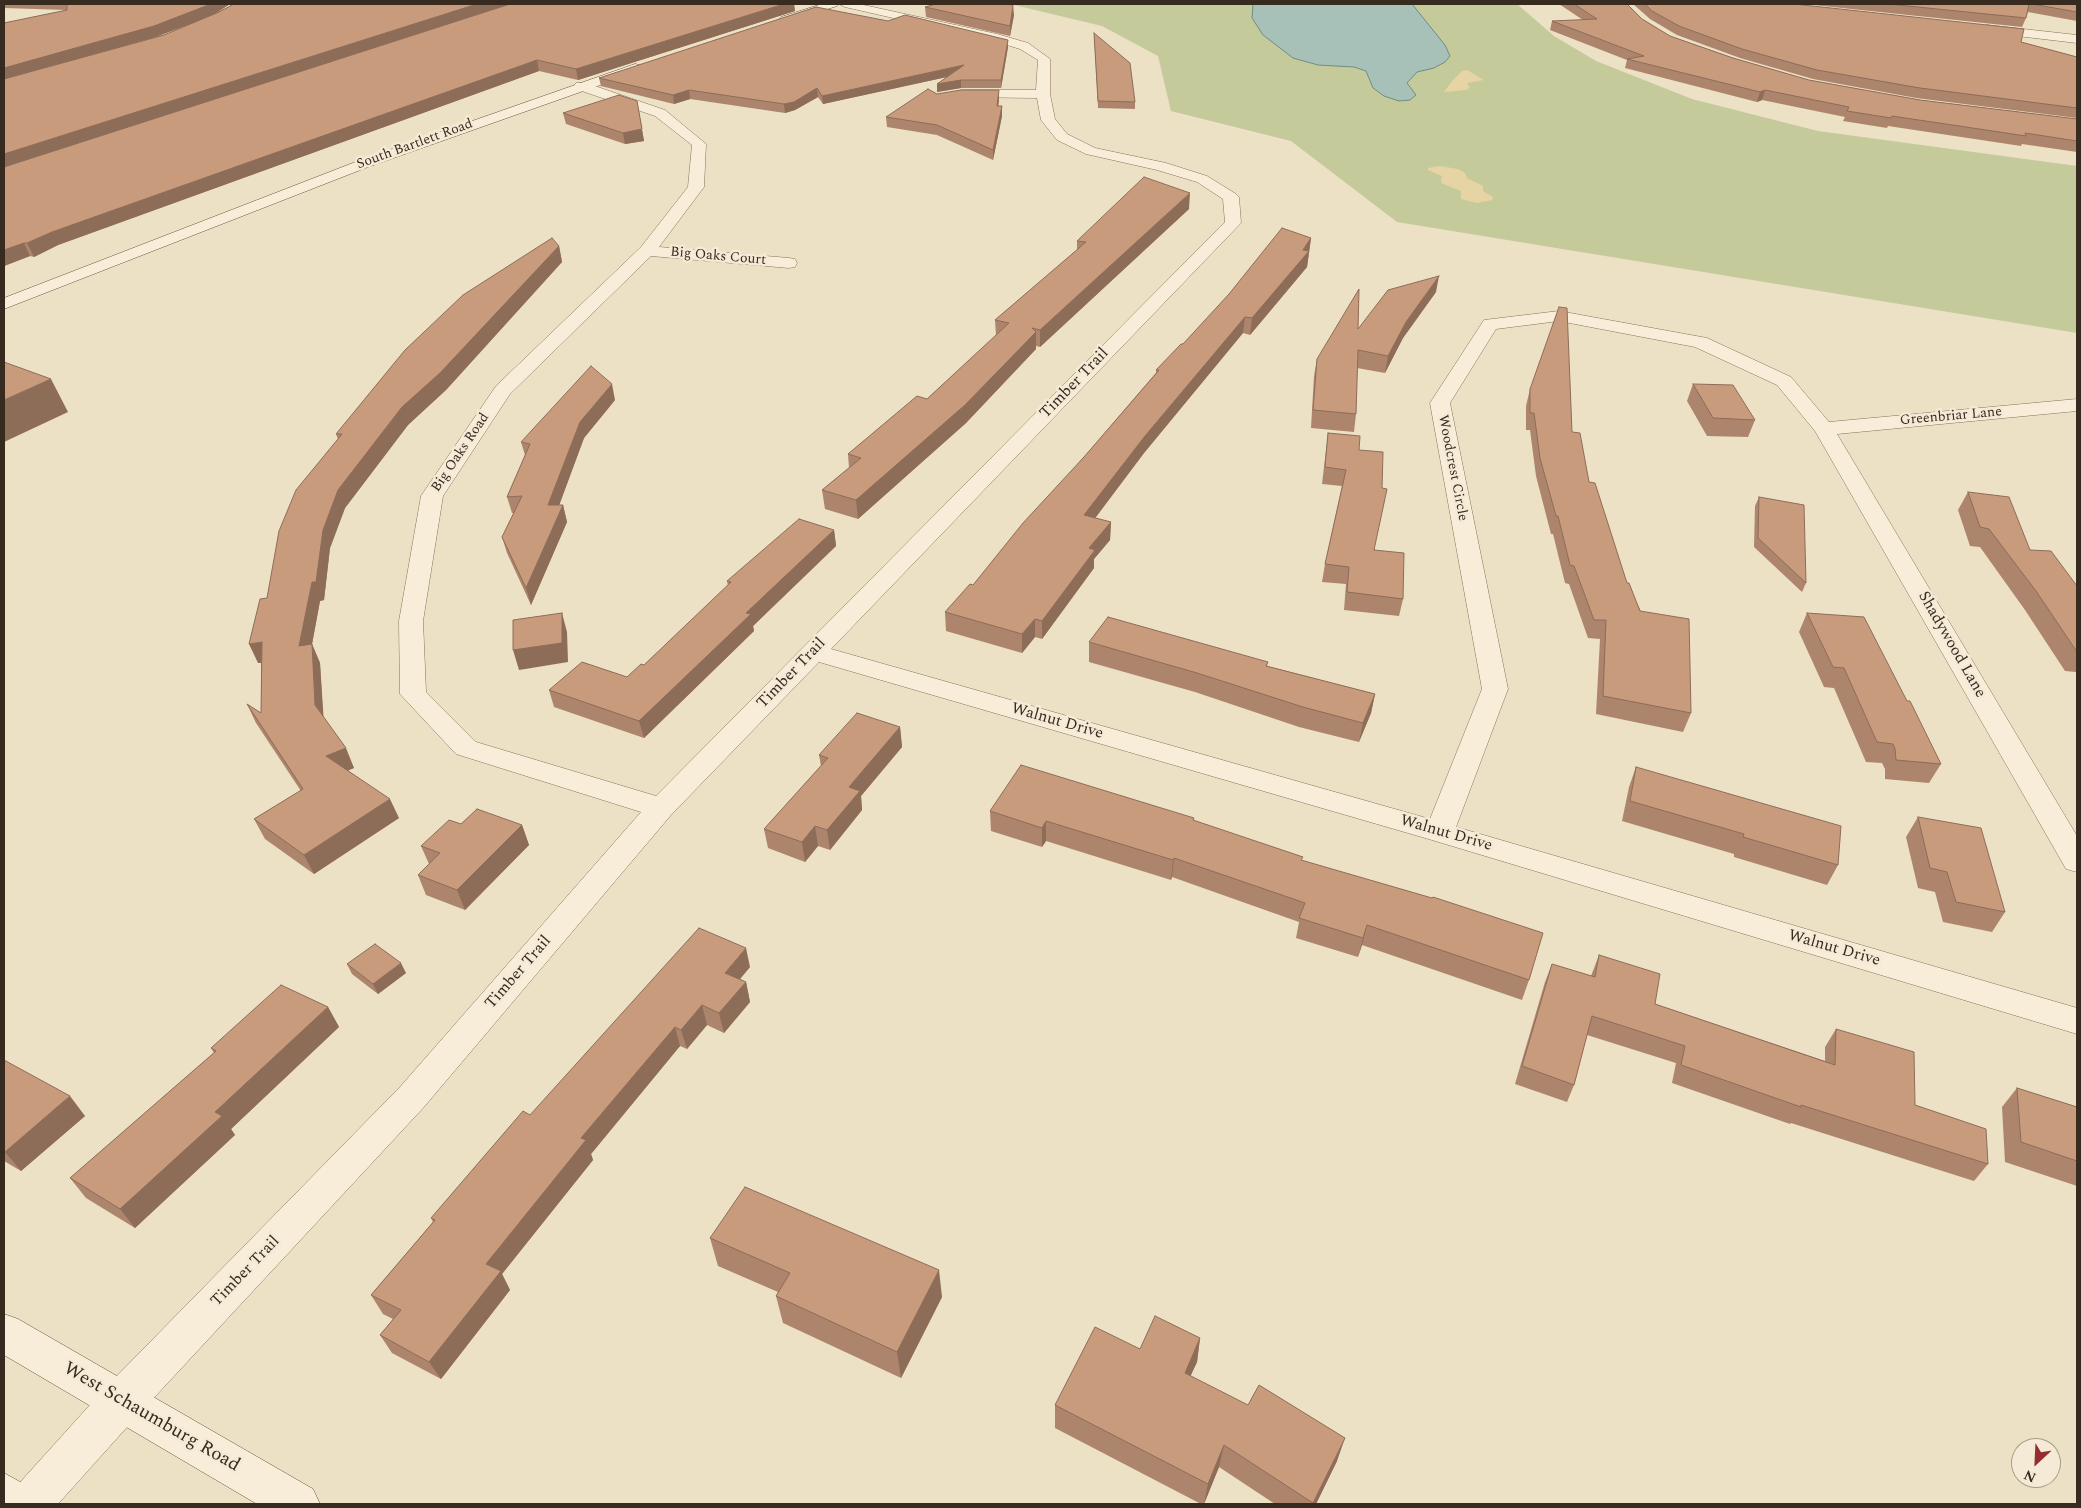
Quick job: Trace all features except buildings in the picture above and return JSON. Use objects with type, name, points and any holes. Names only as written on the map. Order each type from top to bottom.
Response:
[{"type":"street","points":[[777,22],[833,4]]},
{"type":"street","name":"Timber Trail","points":[[30,1504],[122,1401],[412,1097],[661,808],[1232,223],[1231,197],[1202,179],[1161,166],[1091,151],[1062,138],[1048,120],[1043,94],[1044,59],[1024,46],[845,4]]},
{"type":"street","points":[[1970,27],[2077,39]]},
{"type":"street","name":"South Bartlett Road","points":[[4,304],[363,164],[647,64]]},
{"type":"street","name":"Big Oaks Road","points":[[581,86],[660,113],[699,144],[696,187],[647,251],[503,390],[432,496],[411,621],[413,694],[466,748],[661,808]]},
{"type":"street","points":[[945,97],[961,94],[1043,94]]},
{"type":"street","name":"Big Oaks Court","points":[[647,251],[789,263]]},
{"type":"street","name":"Woodcrest Circle","points":[[1439,832],[1495,689],[1440,403],[1490,324],[1559,316],[1700,342],[1784,380],[1824,429]]},
{"type":"street","name":"Greenbriar Lane","points":[[1824,429],[2077,405]]},
{"type":"street","name":"Shadywood Lane","points":[[1824,429],[2077,861]]},
{"type":"street","name":"Walnut Drive","points":[[813,652],[1439,832],[2077,1021]]},
{"type":"street","name":"West Schaumburg Road","points":[[4,1333],[298,1504]]},
{"type":"street","points":[[4,1495],[18,1504]]},
{"type":"green space","points":[[1010,4],[1517,4],[1554,36],[1596,61],[1692,99],[1818,131],[2077,166],[2077,333],[1397,222],[1291,141],[1171,111],[1158,56],[1102,26]]},
{"type":"sand","points":[[1467,70],[1484,80],[1467,83],[1470,88],[1466,90],[1444,92],[1462,71]]},
{"type":"sand","points":[[1439,166],[1458,169],[1465,173],[1467,178],[1483,186],[1483,191],[1493,197],[1492,200],[1477,203],[1461,199],[1461,191],[1441,183],[1442,176],[1428,170],[1428,168]]},
{"type":"water","points":[[1253,4],[1412,4],[1445,45],[1450,56],[1445,62],[1434,68],[1417,72],[1407,83],[1416,95],[1410,100],[1399,101],[1384,96],[1373,88],[1366,71],[1354,67],[1318,65],[1293,58],[1263,35],[1252,18]]}]
